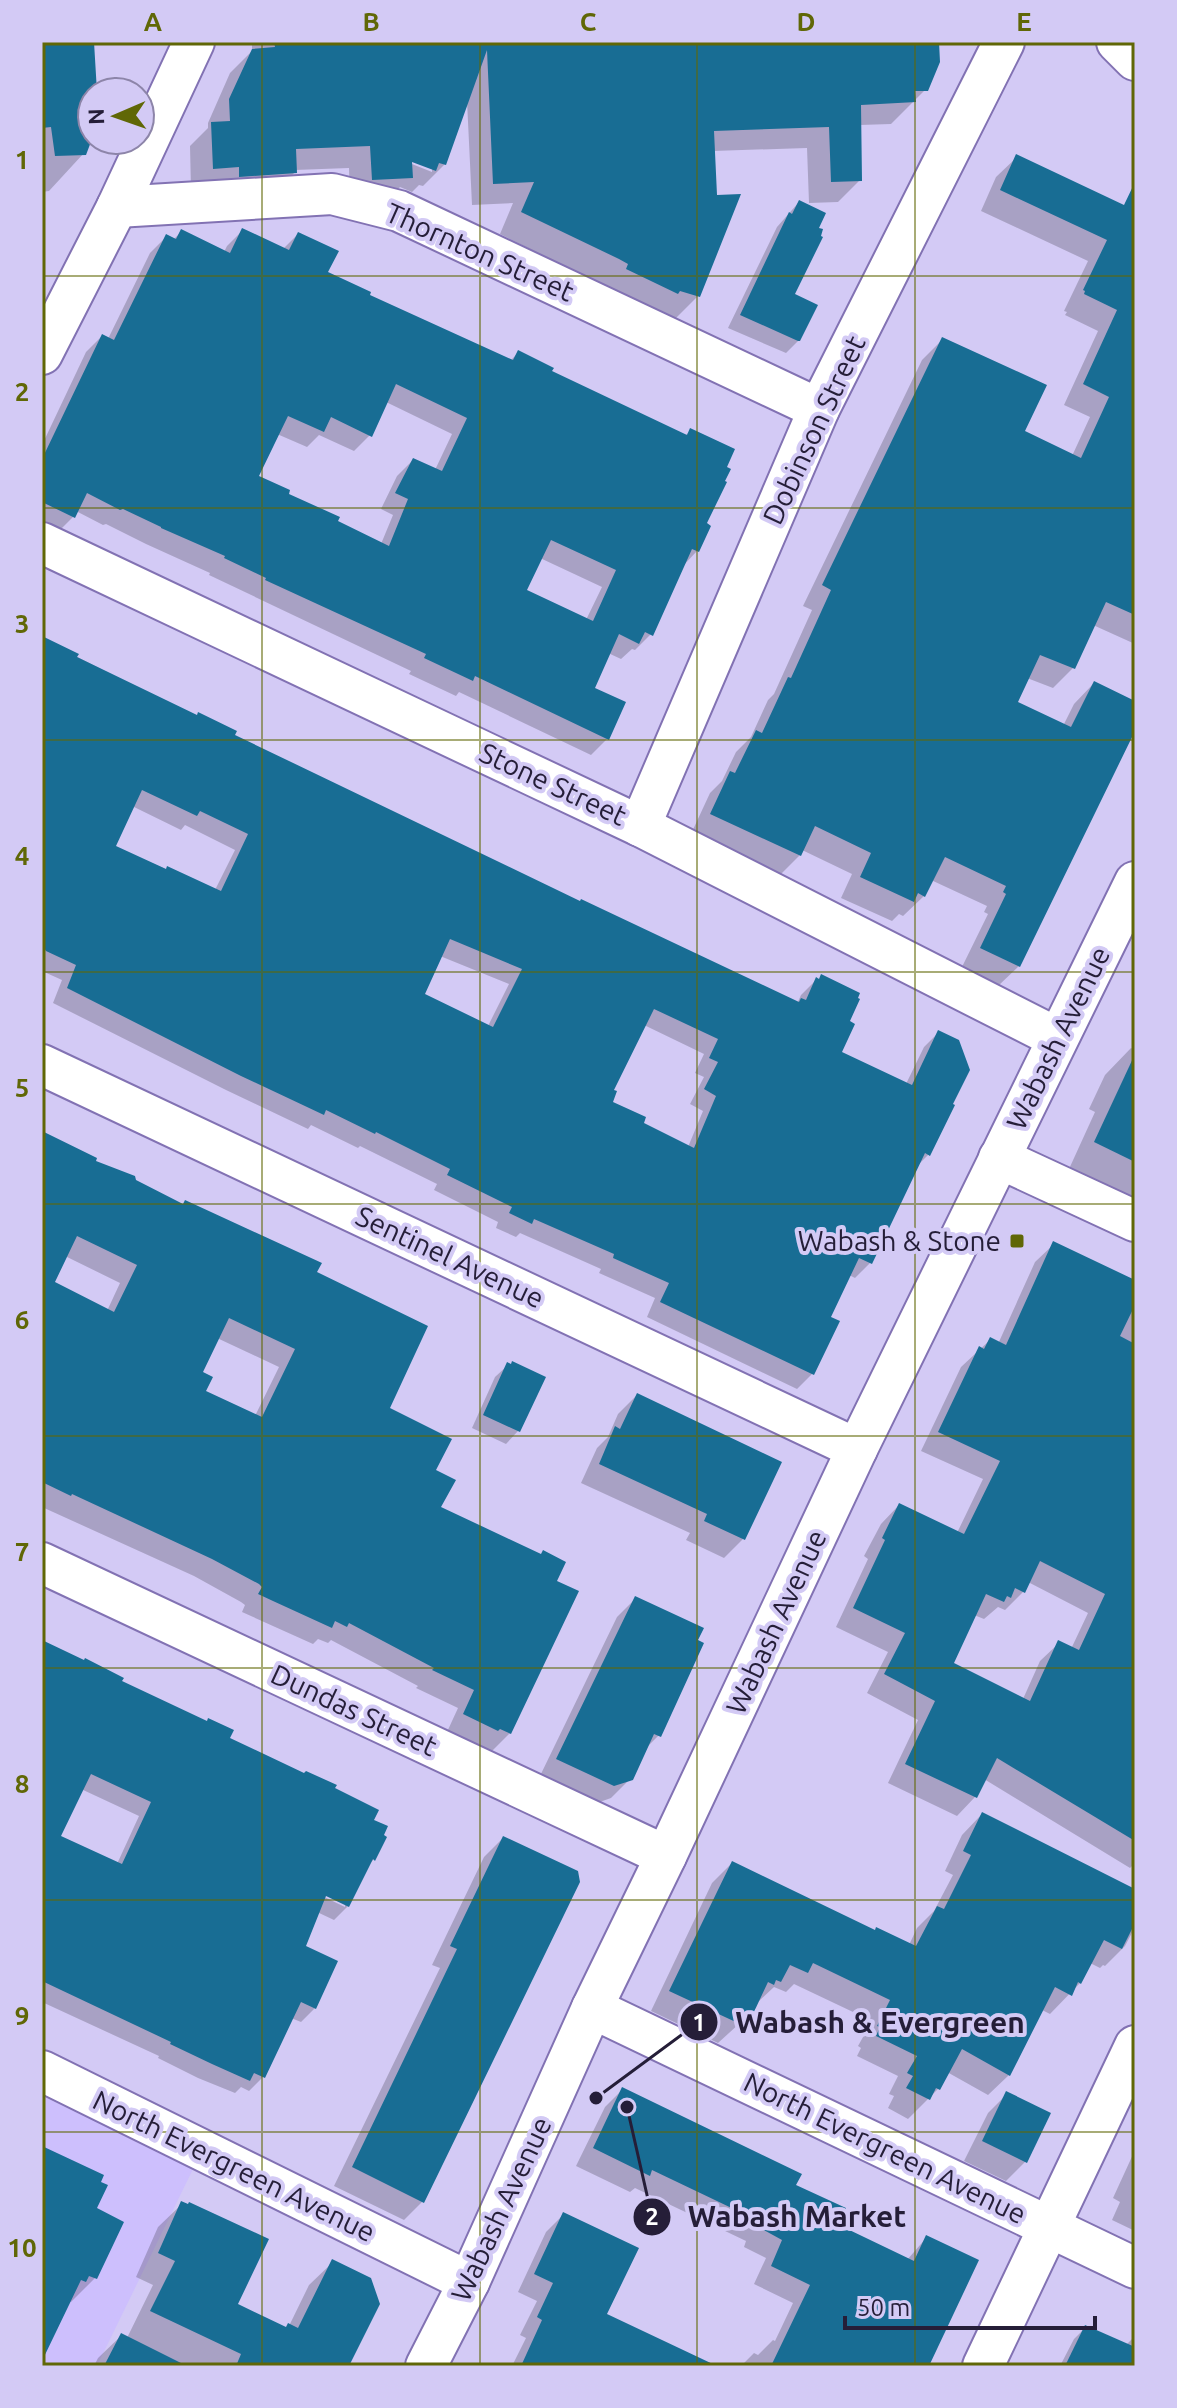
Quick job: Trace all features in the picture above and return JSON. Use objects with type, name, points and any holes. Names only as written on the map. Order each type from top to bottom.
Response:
[{"type":"street","points":[[42,354],[117,207],[194,42]]},
{"type":"street","name":"Dobinson Street","points":[[640,826],[819,409],[1004,42]]},
{"type":"street","points":[[1117,42],[1135,60]]},
{"type":"street","name":"Thornton Street","points":[[117,207],[332,194],[399,211],[819,409]]},
{"type":"street","name":"Stone Street","points":[[42,543],[640,826],[1057,1038]]},
{"type":"street","name":"Wabash Avenue","points":[[426,2366],[469,2282],[592,2008],[857,1449],[1135,882]]},
{"type":"street","name":"Sentinel Avenue","points":[[42,1065],[857,1449]]},
{"type":"street","points":[[999,1158],[1135,1221]]},
{"type":"street","name":"Dundas Street","points":[[42,1563],[666,1856]]},
{"type":"street","name":"North Evergreen Avenue","points":[[592,2008],[1135,2268]]},
{"type":"street","points":[[983,2366],[1135,2046]]},
{"type":"street","name":"North Evergreen Avenue","points":[[42,2071],[469,2282]]},
{"type":"shaded area","points":[[42,2096],[194,2167],[97,2366],[42,2366]]},
{"type":"building","points":[[42,42],[94,42],[96,76],[76,76],[76,155],[55,156],[51,127],[42,128]]},
{"type":"building","points":[[274,42],[939,42],[940,62],[928,91],[915,91],[916,102],[861,105],[862,181],[831,182],[829,127],[714,131],[717,195],[741,194],[700,297],[680,291],[678,294],[626,269],[628,264],[619,259],[521,212],[534,182],[493,184],[487,50],[446,165],[439,163],[436,171],[412,162],[413,178],[372,180],[370,146],[296,149],[297,173],[239,177],[239,167],[213,169],[211,122],[230,121],[229,99],[252,49],[275,47]]},
{"type":"building","points":[[1016,154],[1124,205],[1135,182],[1135,615],[1106,602],[1075,669],[1040,655],[1018,702],[1071,727],[1094,681],[1135,701],[1135,731],[1020,967],[980,948],[1006,894],[1003,892],[1006,886],[945,857],[925,897],[918,893],[914,902],[860,877],[871,853],[815,826],[801,856],[710,814],[730,771],[735,773],[756,730],[762,733],[788,677],[791,678],[831,590],[822,585],[942,337],[1047,385],[1025,431],[1081,458],[1109,397],[1083,384],[1117,310],[1084,294],[1083,290],[1107,240],[1000,190]]},
{"type":"building","points":[[799,200],[826,213],[819,228],[823,229],[823,237],[795,294],[818,305],[798,341],[740,315],[789,212],[792,214]]},
{"type":"building","points":[[242,228],[289,250],[298,232],[339,251],[328,272],[371,292],[370,295],[513,360],[518,350],[554,368],[552,371],[687,435],[690,428],[735,449],[727,467],[731,469],[727,482],[707,523],[711,526],[699,552],[692,549],[653,636],[645,632],[639,644],[619,634],[595,688],[626,702],[609,740],[475,676],[473,681],[424,658],[426,654],[87,493],[75,518],[42,502],[42,459],[102,334],[114,340],[166,234],[176,239],[181,229],[230,253]],"holes":[[[396,384],[467,418],[442,471],[413,458],[395,493],[408,499],[389,546],[259,476],[288,416],[324,432],[331,417],[372,437]],[[551,540],[616,570],[593,621],[527,590]]]},
{"type":"building","points":[[42,636],[79,654],[77,657],[237,731],[235,735],[580,901],[799,1002],[801,998],[806,1000],[816,977],[819,979],[821,974],[860,993],[850,1021],[855,1024],[842,1052],[912,1085],[938,1030],[959,1040],[970,1070],[930,1156],[925,1153],[872,1264],[859,1258],[831,1317],[840,1321],[814,1375],[660,1302],[669,1283],[613,1258],[614,1254],[534,1219],[532,1224],[509,1213],[512,1207],[447,1175],[450,1169],[376,1132],[326,1110],[324,1115],[241,1076],[67,988],[76,965],[46,951],[42,945]],"holes":[[[142,790],[197,816],[200,811],[248,834],[221,891],[116,846]],[[450,939],[522,969],[493,1027],[425,994]],[[654,1009],[718,1039],[709,1058],[718,1062],[704,1089],[716,1096],[694,1148],[644,1123],[646,1117],[613,1102],[617,1091],[614,1090]]]},
{"type":"building","points":[[1135,1054],[1135,1162],[1094,1142]]},
{"type":"building","points":[[42,1131],[97,1158],[96,1161],[135,1176],[136,1180],[183,1204],[185,1200],[322,1263],[317,1272],[428,1326],[390,1408],[452,1439],[436,1470],[456,1480],[441,1507],[541,1554],[543,1550],[566,1562],[557,1581],[579,1591],[511,1734],[463,1714],[474,1690],[432,1670],[434,1668],[349,1623],[347,1627],[335,1621],[332,1628],[258,1594],[262,1587],[259,1584],[212,1559],[42,1482]],"holes":[[[77,1236],[137,1265],[114,1312],[55,1282]],[[229,1318],[295,1349],[262,1417],[206,1391],[213,1377],[203,1372]]]},
{"type":"building","points":[[1053,1241],[1135,1280],[1135,1305],[1120,1336],[1135,1344],[1135,1841],[997,1758],[977,1798],[905,1764],[935,1701],[884,1674],[905,1633],[853,1608],[899,1503],[964,1534],[1000,1461],[938,1432],[979,1346],[984,1349],[990,1337],[1006,1345]],"holes":[[[1040,1561],[1105,1594],[1079,1650],[1058,1640],[1030,1701],[954,1663],[986,1594],[1004,1602],[1007,1596],[1011,1598],[1015,1588],[1025,1593]]]},
{"type":"building","points":[[512,1361],[546,1377],[520,1432],[483,1415],[507,1362],[511,1364]]},
{"type":"building","points":[[637,1393],[782,1462],[745,1540],[704,1521],[707,1514],[599,1464],[615,1426],[620,1429]]},
{"type":"building","points":[[635,1596],[704,1628],[698,1640],[704,1643],[661,1737],[654,1734],[633,1780],[614,1786],[556,1759]]},
{"type":"building","points":[[42,1640],[85,1658],[124,1678],[122,1681],[207,1721],[208,1718],[234,1730],[230,1738],[337,1785],[335,1788],[379,1810],[374,1820],[388,1826],[384,1835],[387,1837],[349,1907],[326,1896],[306,1946],[338,1961],[316,2009],[301,2002],[265,2078],[254,2073],[250,2081],[42,1981]],"holes":[[[91,1774],[151,1802],[122,1864],[61,1836]]]},
{"type":"building","points":[[982,1812],[1135,1889],[1135,1923],[1122,1949],[1104,1940],[1072,1996],[1055,1987],[1010,2076],[962,2049],[940,2090],[936,2088],[930,2100],[906,2088],[913,2076],[907,2073],[917,2056],[876,2036],[880,2027],[877,2026],[890,2000],[813,1963],[808,1973],[790,1965],[781,1982],[776,1980],[774,1985],[768,1982],[753,2014],[746,2011],[740,2024],[669,1991],[732,1861],[875,1930],[876,1927],[916,1946],[937,1906],[944,1909],[971,1855],[963,1851]]},
{"type":"building","points":[[503,1836],[578,1871],[580,1882],[424,2203],[352,2167],[457,1949],[450,1946]]},
{"type":"building","points":[[622,2087],[802,2174],[796,2185],[846,2208],[839,2225],[914,2261],[926,2235],[979,2260],[929,2366],[771,2366],[810,2285],[771,2266],[782,2240],[760,2228],[763,2223],[652,2170],[650,2176],[593,2148]]},
{"type":"building","points":[[1006,2091],[1051,2113],[1027,2163],[982,2141]]},
{"type":"building","points":[[42,2146],[104,2175],[101,2182],[108,2185],[97,2208],[124,2222],[97,2279],[89,2276],[86,2282],[81,2280],[42,2361]]},
{"type":"building","points":[[181,2201],[269,2239],[238,2304],[286,2327],[288,2323],[298,2328],[332,2259],[371,2278],[380,2304],[349,2366],[236,2366],[241,2354],[150,2311],[175,2261],[158,2253]]},
{"type":"building","points":[[563,2212],[639,2248],[607,2314],[717,2366],[521,2366],[542,2320],[537,2317],[553,2283],[534,2274]]},
{"type":"building","points":[[1085,2325],[1135,2347],[1135,2366],[1065,2366]]},
{"type":"building","points":[[121,2333],[187,2366],[104,2366]]},
{"type":"place","name":"Wabash & Stone","points":[[1017,1241]]},
{"type":"place","name":"Wabash & Evergreen","points":[[596,2098]]},
{"type":"place","name":"Wabash Market","points":[[627,2107]]}]
